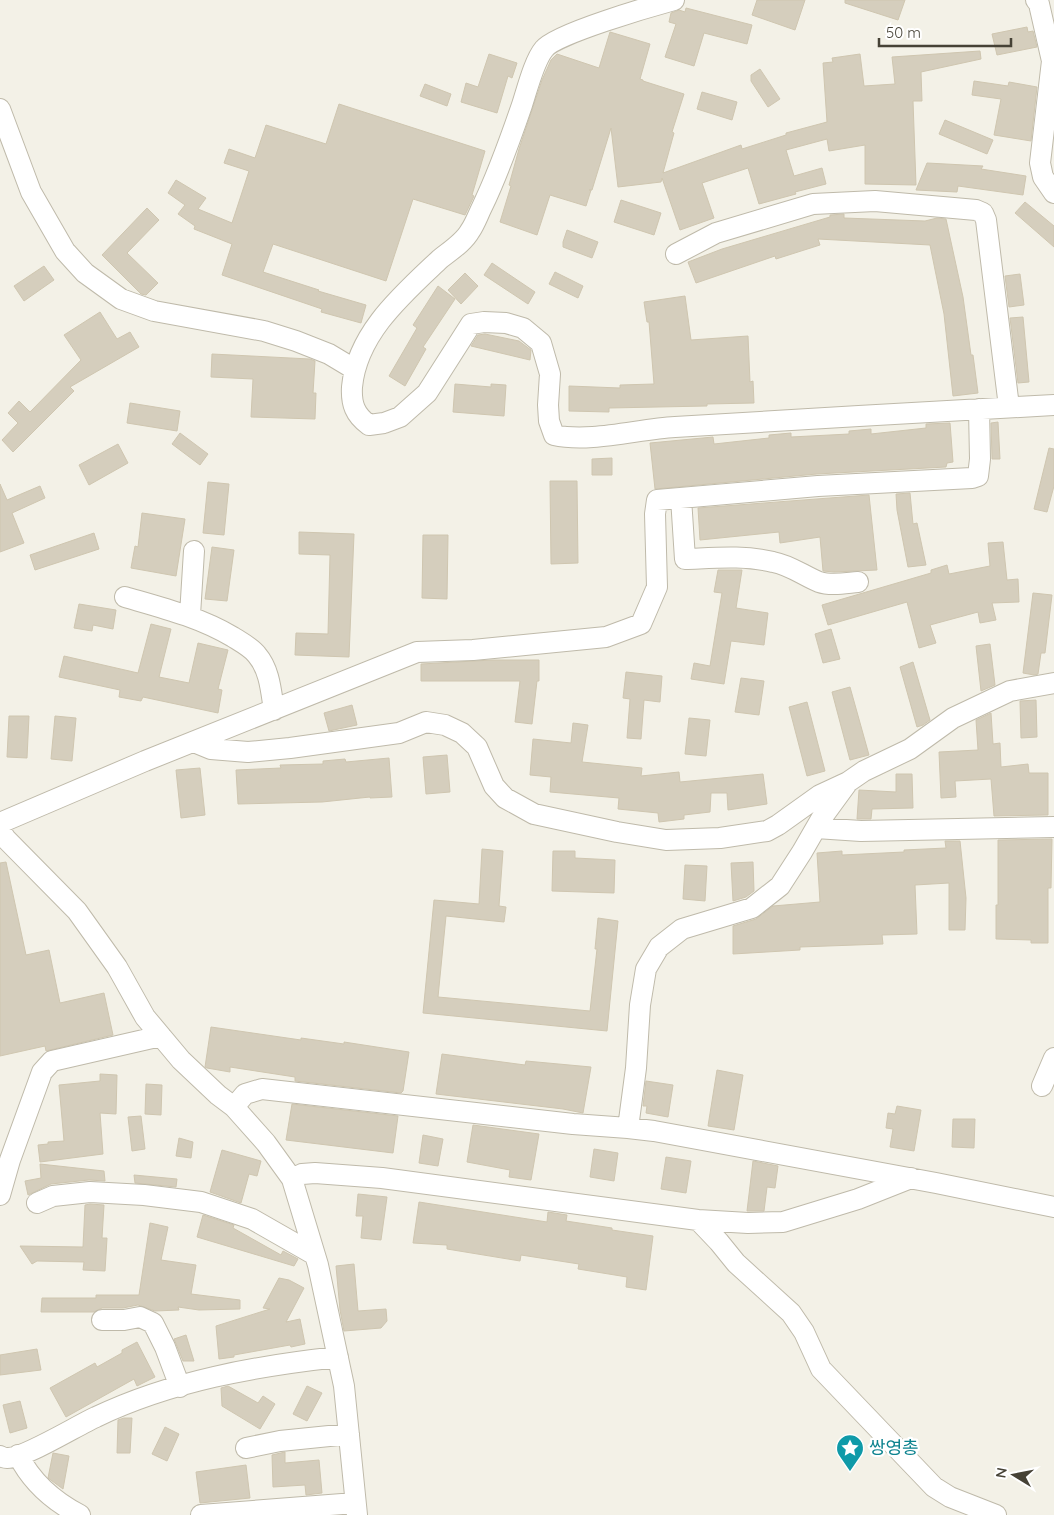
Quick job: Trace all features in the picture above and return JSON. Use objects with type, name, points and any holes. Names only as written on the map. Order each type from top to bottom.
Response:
[{"type":"street","points":[[674,0],[569,34],[544,48],[533,72],[509,144],[470,232],[391,308],[373,330],[354,369],[352,389],[354,407],[359,418],[370,425],[384,423],[400,417],[428,393],[471,324],[484,322],[506,323],[523,328],[541,343],[550,374],[548,421],[554,435],[562,437],[590,436],[671,427],[1054,405]]},
{"type":"street","points":[[1036,0],[1039,4],[1052,61],[1040,163],[1043,177],[1054,193]]},
{"type":"street","points":[[0,109],[30,192],[65,251],[85,273],[121,299],[154,311],[264,331],[296,340],[354,369]]},
{"type":"street","points":[[676,254],[716,233],[813,204],[875,200],[976,210],[983,213],[986,220],[1009,407]]},
{"type":"street","points":[[0,823],[417,652],[473,650],[606,637],[641,624],[656,587],[655,514],[658,500],[818,486],[972,478],[978,476],[980,459],[980,409]]},
{"type":"street","points":[[681,498],[685,559],[743,557],[774,562],[795,569],[821,583],[858,582]]},
{"type":"street","points":[[190,615],[194,551]]},
{"type":"street","points":[[125,597],[190,615],[216,627],[240,642],[257,655],[268,675],[274,710]]},
{"type":"street","points":[[194,742],[211,749],[248,752],[399,733],[426,722],[444,725],[462,733],[477,747],[494,786],[505,798],[534,814],[617,832],[666,840],[720,838],[767,831],[820,794],[848,782],[910,749],[953,718],[1010,691],[1054,683]]},
{"type":"street","points":[[628,1128],[636,1068],[640,1005],[646,969],[659,947],[682,929],[752,908],[780,886],[816,828],[848,782]]},
{"type":"street","points":[[816,828],[861,831],[1054,827]]},
{"type":"street","points":[[0,830],[6,839],[77,911],[117,967],[145,1017],[160,1036],[181,1060],[218,1095],[234,1107],[266,1143],[292,1179],[330,1314],[344,1386],[356,1509],[201,1515]]},
{"type":"street","points":[[0,1195],[10,1160],[42,1072],[52,1061],[160,1036]]},
{"type":"street","points":[[1042,1086],[1054,1058]]},
{"type":"street","points":[[234,1107],[245,1094],[262,1089],[573,1124],[628,1128],[911,1178],[1054,1207]]},
{"type":"street","points":[[292,1179],[302,1174],[315,1173],[382,1178],[698,1220],[748,1223],[783,1222],[858,1199],[911,1178]]},
{"type":"street","points":[[37,1203],[53,1196],[90,1192],[144,1195],[201,1202],[252,1219],[314,1255]]},
{"type":"street","points":[[698,1220],[736,1263],[790,1313],[804,1332],[821,1369],[934,1487],[950,1497],[996,1515]]},
{"type":"street","points":[[102,1320],[124,1320],[140,1317],[153,1322],[180,1387]]},
{"type":"street","points":[[9,1456],[23,1454],[98,1416],[149,1395],[205,1379],[286,1363],[338,1357]]},
{"type":"street","points":[[246,1448],[280,1440],[349,1434]]},
{"type":"street","points":[[9,1456],[23,1466],[38,1487],[62,1506],[80,1515]]},
{"type":"building","points":[[757,0],[805,0],[795,30],[752,15]]},
{"type":"building","points":[[845,0],[905,0],[898,20],[845,3]]},
{"type":"building","points":[[686,8],[752,25],[747,44],[704,33],[694,66],[665,57],[676,24],[669,22],[671,13],[679,10],[685,12]]},
{"type":"building","points":[[1027,27],[1028,32],[1033,31],[1037,47],[997,55],[992,34]]},
{"type":"building","points":[[610,32],[650,44],[640,79],[684,94],[672,132],[674,133],[663,173],[741,145],[742,149],[786,135],[786,133],[827,122],[823,63],[833,62],[832,58],[860,54],[864,86],[895,84],[892,57],[980,51],[981,59],[921,72],[922,101],[913,101],[916,185],[865,184],[865,145],[829,151],[827,139],[786,150],[794,176],[822,168],[826,184],[759,204],[748,168],[702,183],[714,218],[680,230],[662,178],[661,182],[618,187],[611,128],[586,206],[550,195],[537,235],[500,222],[511,186],[509,185],[519,149],[542,80],[551,60],[557,54],[599,68]]},
{"type":"building","points":[[489,54],[517,63],[512,78],[508,76],[497,113],[461,102],[466,83],[478,87]]},
{"type":"building","points":[[760,69],[780,99],[768,107],[751,81],[751,75]]},
{"type":"building","points":[[974,81],[1008,86],[1009,82],[1037,87],[1031,141],[994,135],[1001,99],[972,95]]},
{"type":"building","points":[[425,84],[451,94],[447,106],[420,96]]},
{"type":"building","points":[[702,92],[737,102],[732,120],[697,109]]},
{"type":"building","points":[[339,104],[485,151],[472,195],[474,196],[465,215],[413,199],[386,281],[273,244],[263,272],[366,305],[361,323],[321,312],[322,309],[222,275],[232,244],[194,229],[195,226],[178,214],[185,205],[168,193],[176,180],[206,198],[198,209],[232,223],[249,171],[224,163],[229,149],[255,158],[266,125],[326,144]]},
{"type":"building","points":[[945,120],[993,140],[987,154],[939,134]]},
{"type":"building","points":[[927,163],[983,166],[981,169],[1026,176],[1023,195],[958,186],[957,192],[916,190]]},
{"type":"building","points":[[621,200],[661,213],[654,235],[614,222]]},
{"type":"building","points":[[1025,202],[1054,226],[1054,247],[1015,213]]},
{"type":"building","points":[[147,208],[159,220],[127,253],[158,283],[146,295],[141,294],[102,255]]},
{"type":"building","points":[[844,214],[844,218],[925,221],[937,218],[946,219],[963,297],[978,393],[953,396],[944,314],[930,245],[818,239],[820,245],[776,259],[775,256],[696,283],[688,262],[722,249],[830,217],[830,215]]},
{"type":"building","points":[[567,230],[598,242],[592,258],[563,247]]},
{"type":"building","points":[[492,263],[535,292],[528,304],[484,275]]},
{"type":"building","points":[[44,266],[54,280],[24,301],[14,286]]},
{"type":"building","points":[[555,272],[583,286],[578,298],[549,284]]},
{"type":"building","points":[[465,273],[478,286],[461,304],[448,290]]},
{"type":"building","points":[[1020,274],[1024,305],[1009,307],[1005,276]]},
{"type":"building","points":[[438,286],[455,299],[423,347],[426,349],[405,386],[389,376],[417,328],[413,325]]},
{"type":"building","points":[[685,296],[691,340],[748,336],[750,382],[753,381],[754,403],[609,408],[609,412],[569,411],[569,386],[620,388],[620,385],[654,384],[649,322],[647,322],[644,302]]},
{"type":"building","points":[[100,312],[117,339],[130,332],[139,347],[70,387],[74,391],[13,452],[2,440],[18,423],[8,413],[19,401],[30,412],[81,360],[64,335]]},
{"type":"building","points":[[1023,317],[1029,382],[1018,383],[1010,318]]},
{"type":"building","points":[[485,334],[519,341],[531,350],[530,360],[471,346],[478,335]]},
{"type":"building","points":[[212,354],[310,359],[315,361],[313,393],[316,393],[315,419],[251,417],[253,379],[211,377]]},
{"type":"building","points":[[455,384],[491,387],[491,384],[506,385],[504,416],[453,412]]},
{"type":"building","points":[[130,403],[180,411],[177,431],[127,423]]},
{"type":"building","points":[[998,422],[1000,459],[992,459],[991,423]]},
{"type":"building","points":[[950,423],[953,462],[947,463],[946,467],[817,474],[655,489],[650,443],[713,437],[714,444],[769,438],[769,435],[791,433],[791,437],[849,434],[849,431],[871,429],[871,434],[926,428],[926,424]]},
{"type":"building","points":[[180,433],[208,454],[200,465],[172,444]]},
{"type":"building","points":[[118,444],[128,463],[89,485],[79,465]]},
{"type":"building","points":[[1049,448],[1054,449],[1054,486],[1047,512],[1034,509]]},
{"type":"building","points":[[612,458],[612,475],[592,475],[592,459]]},
{"type":"building","points":[[550,481],[577,481],[578,563],[551,564]]},
{"type":"building","points":[[208,482],[229,484],[224,535],[203,533]]},
{"type":"building","points":[[0,484],[7,500],[40,486],[45,498],[12,513],[24,543],[0,552]]},
{"type":"building","points":[[910,493],[913,524],[917,523],[926,565],[908,567],[897,510],[896,494]]},
{"type":"building","points":[[869,495],[877,570],[823,571],[820,537],[780,543],[779,532],[700,540],[698,508]]},
{"type":"building","points":[[142,513],[185,519],[176,576],[131,568],[135,546],[138,547]]},
{"type":"building","points":[[299,532],[354,534],[349,657],[295,655],[296,633],[328,634],[330,555],[299,554]]},
{"type":"building","points":[[94,533],[99,549],[35,570],[30,555]]},
{"type":"building","points":[[423,535],[448,535],[447,599],[422,598]]},
{"type":"building","points":[[1003,542],[1007,580],[1018,579],[1019,602],[992,603],[996,620],[980,623],[978,612],[930,625],[936,643],[919,648],[907,602],[828,625],[822,605],[931,573],[931,570],[947,565],[949,574],[990,566],[988,543]]},
{"type":"building","points":[[212,547],[234,550],[227,601],[205,599]]},
{"type":"building","points":[[718,570],[742,570],[736,608],[768,613],[764,645],[731,641],[724,684],[691,679],[694,663],[710,666],[722,593],[714,592]]},
{"type":"building","points":[[1033,593],[1052,595],[1045,653],[1041,653],[1038,674],[1034,675],[1023,673]]},
{"type":"building","points":[[79,604],[116,610],[113,629],[93,625],[92,631],[74,628]]},
{"type":"building","points":[[151,624],[171,629],[159,677],[189,683],[198,643],[228,650],[218,689],[222,690],[218,713],[143,697],[141,701],[119,697],[120,690],[59,677],[64,656],[138,673]]},
{"type":"building","points":[[831,629],[840,659],[823,663],[815,634]]},
{"type":"building","points":[[990,644],[995,685],[981,691],[976,646]]},
{"type":"building","points":[[492,660],[539,660],[539,681],[537,681],[532,724],[515,722],[520,681],[421,681],[421,664]]},
{"type":"building","points":[[913,662],[930,720],[917,727],[900,667]]},
{"type":"building","points":[[626,672],[662,676],[660,702],[644,700],[641,739],[627,738],[630,699],[623,698]]},
{"type":"building","points":[[741,678],[764,681],[759,715],[735,712]]},
{"type":"building","points":[[850,687],[869,755],[850,760],[832,692]]},
{"type":"building","points":[[1036,700],[1037,737],[1021,738],[1020,701]]},
{"type":"building","points":[[807,702],[825,771],[807,776],[789,707]]},
{"type":"building","points":[[352,705],[357,725],[329,731],[324,713]]},
{"type":"building","points":[[991,713],[993,744],[1000,743],[1001,767],[1028,764],[1029,773],[1048,773],[1048,815],[994,816],[991,779],[955,781],[956,797],[941,798],[939,752],[978,750],[976,720]]},
{"type":"building","points":[[9,716],[29,716],[27,758],[7,757]]},
{"type":"building","points":[[55,716],[76,718],[72,761],[51,759]]},
{"type":"building","points":[[689,718],[710,720],[706,756],[685,754]]},
{"type":"building","points":[[573,723],[588,725],[582,762],[642,768],[641,776],[679,772],[680,782],[763,774],[767,804],[728,810],[727,793],[711,793],[710,812],[684,815],[684,819],[659,822],[658,813],[618,809],[619,798],[550,792],[551,777],[530,775],[533,739],[571,743]]},
{"type":"building","points":[[447,755],[450,792],[426,794],[423,757]]},
{"type":"building","points":[[389,758],[392,797],[370,797],[322,802],[238,804],[236,770],[281,768],[280,765],[323,764],[323,761],[345,759],[346,762]]},
{"type":"building","points":[[200,768],[205,815],[181,818],[176,770]]},
{"type":"building","points":[[896,774],[912,774],[913,808],[872,809],[871,819],[857,819],[859,790],[896,792]]},
{"type":"building","points":[[1052,839],[1051,888],[1048,888],[1048,943],[1031,943],[1031,940],[996,939],[998,840]]},
{"type":"building","points":[[945,841],[960,841],[966,898],[965,930],[949,930],[949,883],[915,885],[917,934],[882,935],[883,944],[800,947],[800,950],[733,954],[733,926],[756,919],[773,906],[820,902],[817,853],[842,851],[842,855],[904,852],[904,850],[946,848]]},
{"type":"building","points":[[482,849],[503,851],[499,906],[506,907],[504,922],[446,916],[438,997],[590,1011],[597,949],[595,949],[598,918],[618,921],[607,1031],[423,1013],[434,900],[479,904]]},
{"type":"building","points":[[553,851],[575,851],[575,858],[615,860],[614,893],[552,891]]},
{"type":"building","points":[[6,862],[26,955],[49,950],[60,1003],[104,993],[113,1035],[46,1051],[45,1046],[0,1056],[0,863]]},
{"type":"building","points":[[753,862],[754,891],[746,897],[733,901],[731,863]]},
{"type":"building","points":[[685,865],[707,866],[705,901],[683,899]]},
{"type":"building","points":[[211,1027],[301,1040],[301,1038],[344,1044],[344,1042],[409,1052],[403,1091],[401,1093],[295,1081],[295,1077],[230,1067],[230,1072],[207,1068],[205,1067]]},
{"type":"building","points":[[442,1054],[525,1065],[526,1061],[591,1067],[583,1113],[436,1094]]},
{"type":"building","points":[[717,1070],[743,1075],[734,1130],[708,1126]]},
{"type":"building","points":[[100,1074],[117,1075],[116,1114],[100,1113],[103,1154],[40,1162],[38,1145],[64,1141],[59,1085],[100,1081]]},
{"type":"building","points":[[646,1081],[673,1085],[668,1117],[646,1113],[647,1106],[643,1106]]},
{"type":"building","points":[[146,1084],[162,1085],[161,1115],[145,1114]]},
{"type":"building","points":[[292,1104],[398,1116],[393,1153],[286,1140]]},
{"type":"building","points":[[897,1106],[921,1110],[914,1151],[890,1147],[893,1129],[886,1128],[888,1113],[895,1114]]},
{"type":"building","points":[[141,1116],[145,1149],[132,1151],[128,1117]]},
{"type":"building","points":[[953,1119],[975,1119],[974,1148],[952,1147]]},
{"type":"building","points":[[473,1125],[539,1134],[531,1180],[509,1177],[510,1170],[467,1162]]},
{"type":"building","points":[[423,1135],[443,1139],[438,1166],[419,1163]]},
{"type":"building","points":[[179,1138],[193,1142],[191,1158],[176,1156]]},
{"type":"building","points":[[594,1149],[618,1153],[614,1181],[590,1177]]},
{"type":"building","points":[[222,1150],[261,1161],[257,1176],[249,1174],[241,1203],[210,1192]]},
{"type":"building","points":[[666,1157],[691,1161],[686,1193],[661,1189]]},
{"type":"building","points":[[753,1161],[778,1166],[775,1188],[767,1187],[764,1211],[747,1211]]},
{"type":"building","points":[[40,1164],[104,1171],[105,1181],[89,1180],[51,1184],[28,1195],[25,1181],[41,1178]]},
{"type":"building","points":[[134,1175],[177,1179],[176,1187],[135,1183]]},
{"type":"building","points":[[358,1194],[387,1197],[381,1240],[361,1238],[363,1216],[356,1216]]},
{"type":"building","points":[[419,1202],[547,1222],[548,1212],[567,1215],[566,1221],[653,1236],[646,1290],[626,1287],[627,1277],[578,1269],[579,1264],[521,1255],[520,1261],[447,1249],[447,1245],[413,1243]]},
{"type":"building","points":[[85,1205],[104,1205],[102,1238],[107,1238],[105,1271],[83,1270],[84,1262],[37,1261],[32,1264],[20,1246],[83,1247]]},
{"type":"building","points":[[203,1215],[234,1225],[233,1228],[281,1255],[283,1251],[298,1259],[294,1266],[197,1237]]},
{"type":"building","points":[[150,1223],[168,1227],[161,1260],[196,1265],[191,1294],[240,1300],[240,1309],[199,1310],[178,1307],[179,1310],[155,1311],[138,1305],[123,1308],[102,1308],[94,1312],[41,1312],[42,1298],[96,1298],[96,1295],[139,1295]]},
{"type":"building","points":[[354,1264],[358,1311],[386,1309],[387,1321],[381,1328],[344,1331],[336,1266]]},
{"type":"building","points":[[279,1278],[289,1280],[304,1288],[286,1322],[300,1319],[305,1344],[291,1347],[290,1345],[219,1359],[216,1326],[270,1309],[263,1308]]},
{"type":"building","points":[[186,1335],[194,1361],[183,1361],[174,1339]]},
{"type":"building","points":[[137,1342],[155,1377],[137,1386],[134,1379],[66,1417],[50,1388],[95,1363],[97,1367]]},
{"type":"building","points":[[37,1349],[41,1370],[0,1375],[0,1355]]},
{"type":"building","points":[[228,1386],[258,1403],[263,1396],[275,1404],[260,1429],[222,1406],[221,1388]]},
{"type":"building","points":[[307,1386],[322,1393],[307,1421],[293,1414]]},
{"type":"building","points":[[20,1401],[27,1428],[10,1433],[3,1405]]},
{"type":"building","points":[[132,1418],[130,1453],[117,1453],[118,1420]]},
{"type":"building","points":[[165,1427],[179,1434],[167,1461],[152,1454]]},
{"type":"building","points":[[285,1452],[285,1463],[319,1460],[322,1493],[306,1495],[305,1485],[273,1487],[272,1455]]},
{"type":"building","points":[[53,1453],[69,1456],[63,1489],[48,1478]]},
{"type":"building","points":[[246,1465],[250,1498],[200,1503],[196,1472]]},
{"type":"place","name":"쌍영총","points":[[850,1472]]}]
